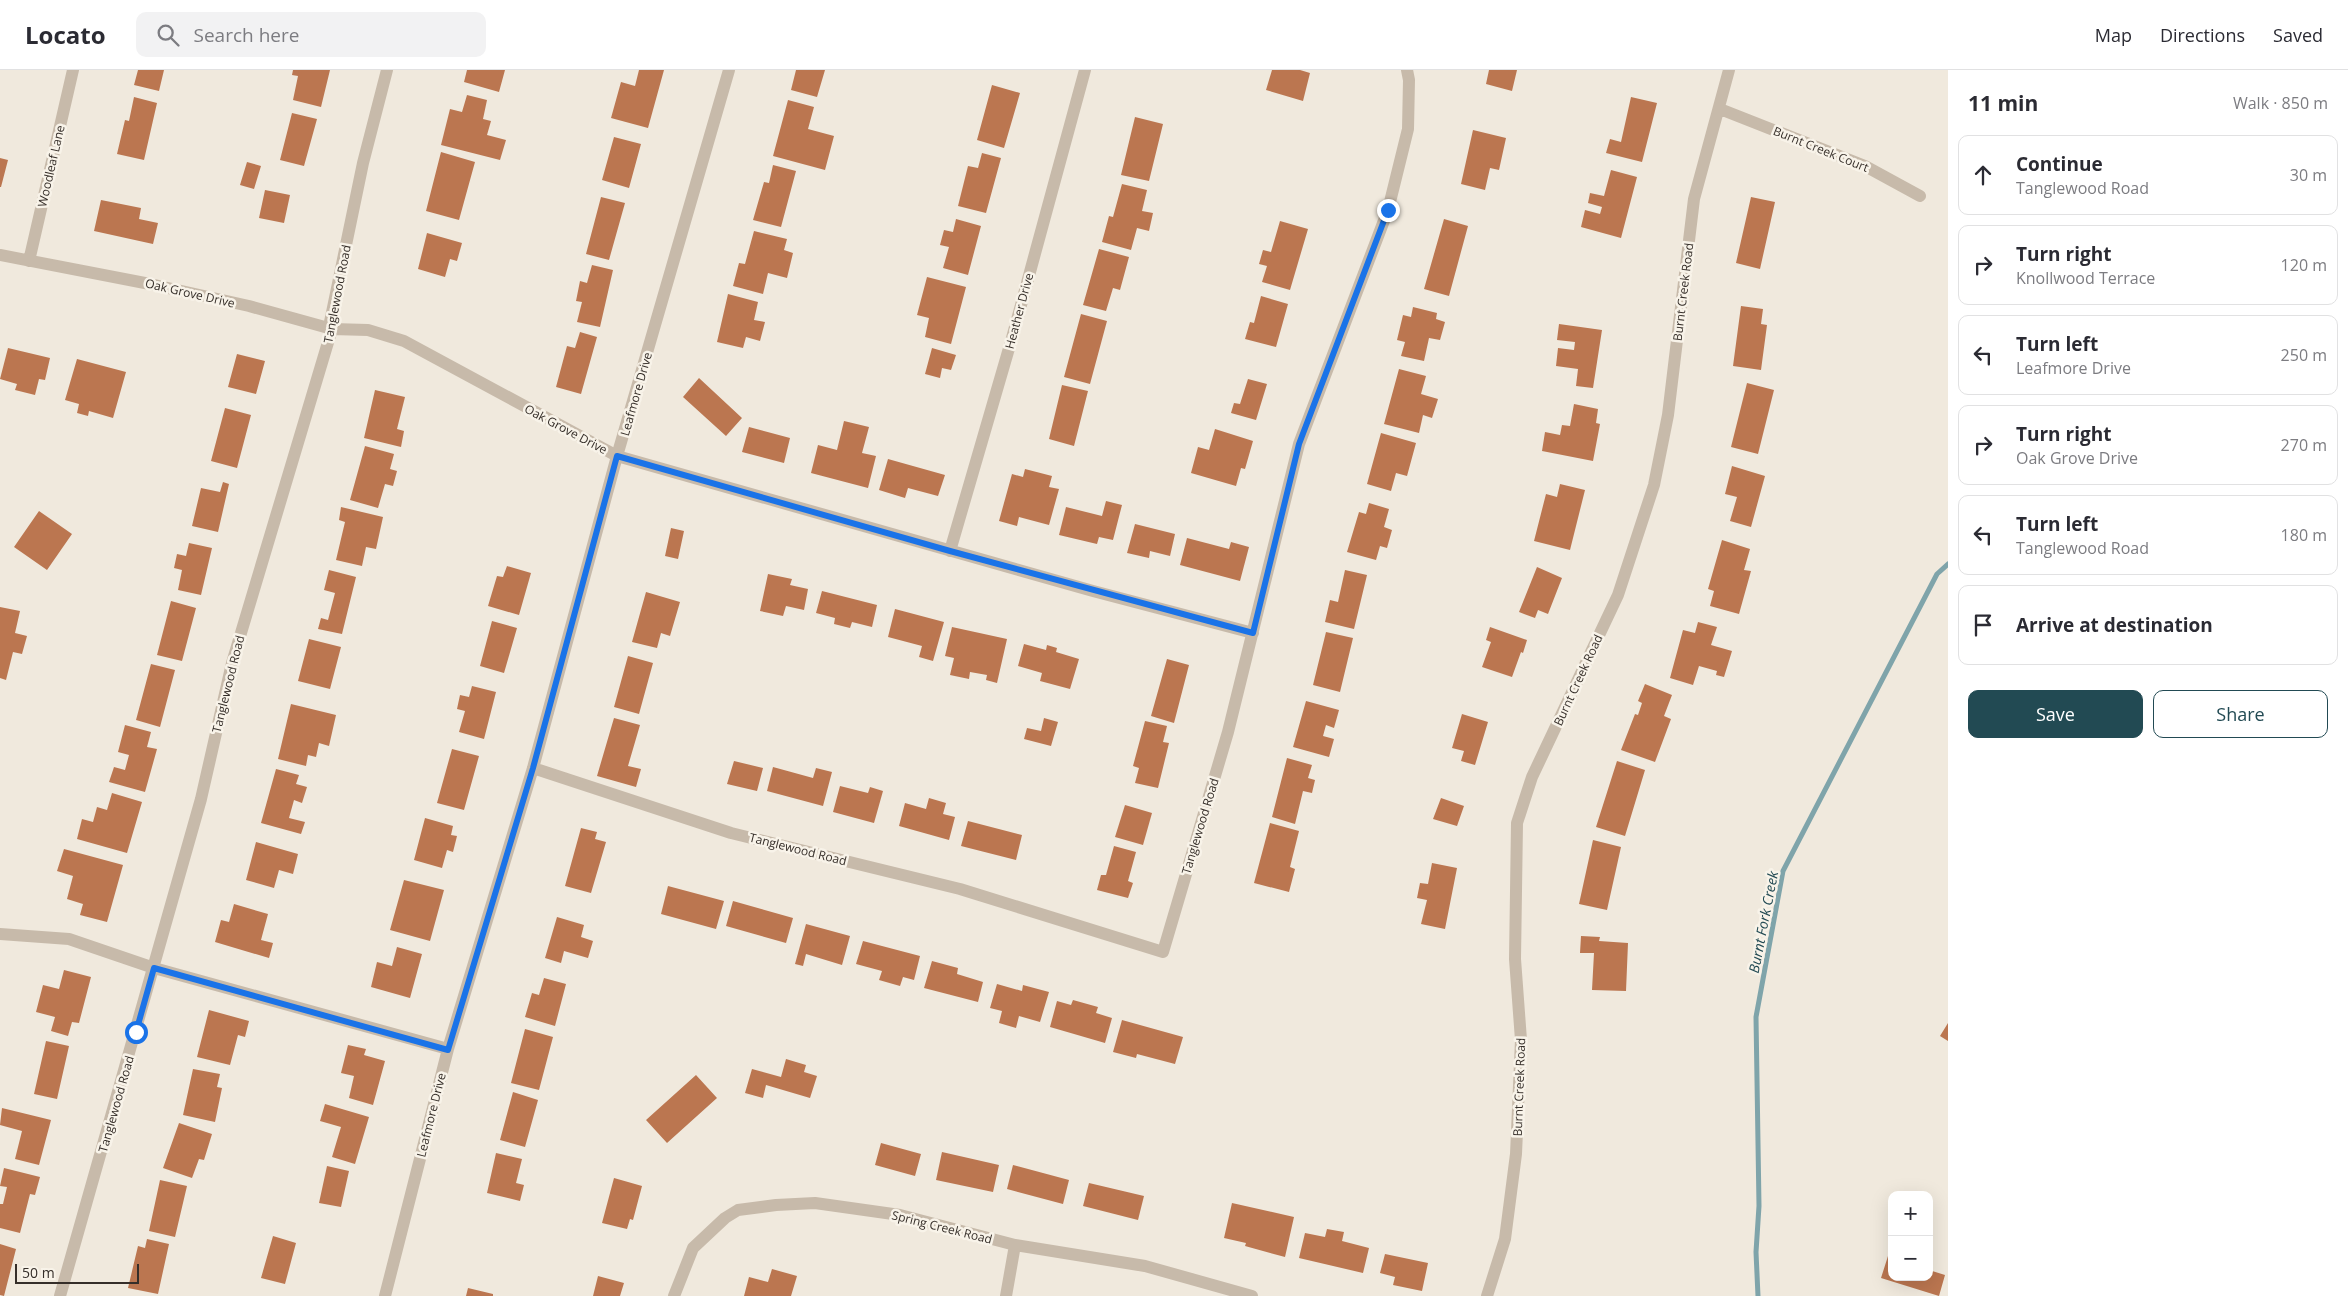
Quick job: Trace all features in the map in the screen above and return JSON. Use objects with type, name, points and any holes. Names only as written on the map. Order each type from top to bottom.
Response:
[{"type":"street","name":"Woodleaf Lane","points":[[29,261],[73,70]]},
{"type":"street","name":"Tanglewood Road","points":[[60,1296],[202,799],[232,663],[332,329],[330,322],[363,163],[387,70]]},
{"type":"street","name":"Leafmore Drive","points":[[385,1296],[448,1050],[533,768],[617,456],[729,70]]},
{"type":"street","name":"Heather Drive","points":[[950,551],[1012,338],[1085,70]]},
{"type":"street","name":"Tanglewood Road","points":[[533,768],[731,833],[960,889],[1162,952],[1228,732],[1299,444],[1388,210],[1408,129],[1409,80],[1407,70]]},
{"type":"street","name":"Burnt Creek Road","points":[[1487,1296],[1505,1239],[1516,1154],[1521,1040],[1515,959],[1517,823],[1532,777],[1618,595],[1654,485],[1668,415],[1694,199],[1720,109],[1729,70]]},
{"type":"street","name":"Burnt Creek Court","points":[[1720,109],[1865,166],[1920,196]]},
{"type":"street","name":"Oak Grove Drive","points":[[0,255],[150,284],[249,306],[332,329],[368,330],[404,341],[617,456],[950,551],[1253,633]]},
{"type":"street","points":[[0,934],[69,939],[154,968],[448,1050]]},
{"type":"street","name":"Spring Creek Road","points":[[674,1296],[693,1248],[725,1218],[738,1210],[776,1205],[815,1204],[900,1215],[1015,1245],[1145,1266],[1252,1296]]},
{"type":"street","points":[[1006,1296],[1015,1245]]},
{"type":"building","points":[[138,70],[164,70],[159,91],[134,85]]},
{"type":"building","points":[[293,70],[330,70],[321,107],[293,100],[298,76],[292,75]]},
{"type":"building","points":[[467,70],[505,70],[499,92],[464,82]]},
{"type":"building","points":[[639,70],[664,70],[648,128],[611,118],[621,82],[635,86]]},
{"type":"building","points":[[796,70],[825,70],[817,97],[791,90]]},
{"type":"building","points":[[1272,70],[1300,70],[1310,73],[1303,101],[1266,90]]},
{"type":"building","points":[[1489,70],[1517,70],[1512,91],[1486,84]]},
{"type":"building","points":[[992,85],[1020,93],[1004,148],[977,140]]},
{"type":"building","points":[[467,95],[487,100],[483,119],[491,121],[487,135],[506,140],[500,160],[441,145],[450,109],[462,112]]},
{"type":"building","points":[[134,97],[157,103],[144,160],[117,154],[125,120],[129,121]]},
{"type":"building","points":[[1631,97],[1657,103],[1642,162],[1606,153],[1610,139],[1621,142]]},
{"type":"building","points":[[788,100],[814,107],[808,129],[834,136],[825,170],[773,156]]},
{"type":"building","points":[[292,113],[317,119],[304,166],[280,160]]},
{"type":"building","points":[[1135,117],[1163,124],[1149,181],[1121,175]]},
{"type":"building","points":[[1473,130],[1506,138],[1499,170],[1490,168],[1485,190],[1461,184]]},
{"type":"building","points":[[614,137],[641,144],[629,188],[602,180]]},
{"type":"building","points":[[441,152],[475,162],[459,220],[426,211]]},
{"type":"building","points":[[982,153],[1001,158],[986,213],[958,206],[968,166],[978,168]]},
{"type":"building","points":[[0,158],[8,160],[1,187],[0,187]]},
{"type":"building","points":[[247,162],[261,166],[254,189],[240,185]]},
{"type":"building","points":[[773,165],[796,171],[781,227],[753,220],[764,182],[769,183]]},
{"type":"building","points":[[1611,170],[1637,177],[1621,238],[1581,227],[1585,210],[1600,214],[1602,207],[1588,203],[1590,193],[1604,196]]},
{"type":"building","points":[[1122,184],[1147,190],[1142,211],[1153,213],[1149,231],[1137,228],[1131,250],[1102,242],[1109,216],[1113,217]]},
{"type":"building","points":[[265,190],[290,195],[284,223],[259,218]]},
{"type":"building","points":[[601,197],[625,203],[609,260],[586,254]]},
{"type":"building","points":[[1751,197],[1775,202],[1760,269],[1736,263]]},
{"type":"building","points":[[101,200],[141,208],[139,219],[158,223],[153,244],[94,231]]},
{"type":"building","points":[[956,219],[981,226],[968,275],[943,268],[949,247],[940,245],[944,230],[953,232]]},
{"type":"building","points":[[1444,219],[1468,226],[1449,296],[1424,289]]},
{"type":"building","points":[[1280,221],[1308,229],[1290,290],[1262,282],[1267,266],[1259,264],[1263,250],[1271,252]]},
{"type":"building","points":[[754,231],[787,239],[784,250],[793,253],[787,278],[768,273],[763,294],[733,286],[739,263],[745,264]]},
{"type":"building","points":[[427,233],[462,243],[457,261],[450,259],[445,277],[418,269]]},
{"type":"building","points":[[1099,249],[1129,257],[1120,290],[1113,288],[1106,311],[1083,305]]},
{"type":"building","points":[[592,265],[613,270],[600,327],[577,322],[582,302],[576,301],[580,281],[587,283]]},
{"type":"building","points":[[927,277],[966,287],[951,344],[925,337],[929,318],[917,315]]},
{"type":"building","points":[[728,294],[758,302],[754,320],[765,322],[760,341],[746,337],[743,348],[717,342]]},
{"type":"building","points":[[1261,296],[1288,304],[1276,347],[1245,339],[1250,322],[1254,323]]},
{"type":"building","points":[[1741,306],[1763,309],[1761,324],[1767,325],[1761,370],[1733,366]]},
{"type":"building","points":[[1413,307],[1437,313],[1436,319],[1445,322],[1440,340],[1429,338],[1424,361],[1401,356],[1405,342],[1397,340],[1403,315],[1411,317]]},
{"type":"building","points":[[1081,314],[1107,321],[1090,384],[1064,377]]},
{"type":"building","points":[[1559,324],[1602,330],[1593,388],[1576,386],[1578,369],[1556,366],[1558,348],[1574,350],[1575,342],[1557,340]]},
{"type":"building","points":[[580,332],[597,337],[581,394],[556,387],[567,346],[575,348]]},
{"type":"building","points":[[8,348],[50,358],[45,380],[39,379],[35,395],[15,390],[17,384],[0,379]]},
{"type":"building","points":[[932,348],[956,355],[951,370],[942,368],[940,378],[925,374]]},
{"type":"building","points":[[237,354],[265,361],[256,394],[228,387]]},
{"type":"building","points":[[77,359],[126,372],[113,418],[89,411],[88,416],[77,413],[79,404],[65,400]]},
{"type":"building","points":[[1399,369],[1426,376],[1421,394],[1438,399],[1432,418],[1423,415],[1419,433],[1384,424]]},
{"type":"building","points":[[699,378],[742,418],[726,436],[683,397]]},
{"type":"building","points":[[1248,379],[1267,384],[1256,420],[1231,413],[1234,403],[1240,404]]},
{"type":"building","points":[[1747,383],[1774,390],[1758,454],[1731,447]]},
{"type":"building","points":[[1062,385],[1088,391],[1074,446],[1049,439]]},
{"type":"building","points":[[375,390],[405,397],[397,429],[404,431],[401,447],[364,438]]},
{"type":"building","points":[[1574,404],[1598,409],[1596,423],[1600,424],[1593,461],[1542,451],[1545,432],[1560,435],[1562,425],[1570,426]]},
{"type":"building","points":[[225,408],[251,415],[237,468],[211,461]]},
{"type":"building","points":[[844,421],[869,427],[862,453],[876,456],[868,488],[811,473],[818,445],[837,450]]},
{"type":"building","points":[[749,427],[790,438],[784,463],[742,452]]},
{"type":"building","points":[[1215,429],[1253,441],[1245,469],[1241,468],[1236,486],[1191,473],[1198,447],[1209,450]]},
{"type":"building","points":[[1381,433],[1416,443],[1407,476],[1396,473],[1391,491],[1367,484]]},
{"type":"building","points":[[365,446],[394,454],[390,469],[397,471],[393,486],[385,484],[378,508],[350,500]]},
{"type":"building","points":[[888,459],[945,475],[938,496],[908,488],[905,498],[879,490]]},
{"type":"building","points":[[1732,466],[1765,476],[1751,527],[1730,521],[1737,497],[1725,494]]},
{"type":"building","points":[[1025,469],[1052,476],[1049,487],[1059,489],[1049,525],[1019,517],[1017,526],[999,521],[1012,474],[1023,477]]},
{"type":"building","points":[[223,482],[229,484],[218,532],[192,526],[201,488],[220,492]]},
{"type":"building","points":[[1560,484],[1585,490],[1570,550],[1534,541],[1546,494],[1557,497]]},
{"type":"building","points":[[1106,501],[1122,505],[1113,540],[1099,537],[1097,544],[1059,535],[1066,507],[1102,516]]},
{"type":"building","points":[[1369,503],[1389,509],[1384,527],[1392,530],[1387,548],[1380,546],[1376,560],[1347,552],[1359,512],[1366,514]]},
{"type":"building","points":[[341,507],[383,517],[376,549],[366,547],[362,566],[336,560],[345,522],[339,520]]},
{"type":"building","points":[[39,511],[72,534],[47,570],[14,547]]},
{"type":"building","points":[[1135,524],[1175,534],[1170,556],[1150,551],[1149,558],[1127,553]]},
{"type":"building","points":[[671,528],[684,531],[678,559],[665,556]]},
{"type":"building","points":[[1187,538],[1229,549],[1231,542],[1249,547],[1240,581],[1180,565]]},
{"type":"building","points":[[1722,540],[1750,549],[1744,570],[1751,571],[1739,614],[1710,606],[1714,591],[1708,589]]},
{"type":"building","points":[[189,543],[212,548],[201,595],[178,590],[182,570],[174,568],[177,554],[186,556]]},
{"type":"building","points":[[507,566],[531,573],[519,615],[488,606],[497,576],[503,577]]},
{"type":"building","points":[[1537,567],[1562,578],[1548,614],[1538,610],[1535,618],[1519,612]]},
{"type":"building","points":[[329,570],[356,577],[342,634],[318,629],[321,618],[328,620],[335,593],[324,590]]},
{"type":"building","points":[[1345,570],[1367,575],[1354,629],[1325,622],[1330,600],[1338,602]]},
{"type":"building","points":[[768,574],[792,579],[790,585],[808,589],[804,610],[786,606],[783,616],[760,611]]},
{"type":"building","points":[[822,591],[877,605],[872,627],[852,622],[850,628],[834,624],[835,618],[816,613]]},
{"type":"building","points":[[646,592],[680,602],[670,636],[661,633],[657,648],[632,642]]},
{"type":"building","points":[[171,601],[196,608],[182,661],[157,655]]},
{"type":"building","points":[[0,607],[20,611],[15,633],[27,636],[22,654],[13,652],[6,680],[0,678]]},
{"type":"building","points":[[895,609],[944,622],[933,661],[919,657],[922,646],[888,637]]},
{"type":"building","points":[[492,621],[517,628],[504,673],[480,666]]},
{"type":"building","points":[[1698,622],[1717,627],[1711,645],[1732,651],[1724,677],[1716,675],[1717,671],[1699,666],[1693,685],[1670,678],[1683,630],[1695,633]]},
{"type":"building","points":[[952,627],[1007,639],[997,683],[986,680],[987,675],[970,672],[969,679],[950,675],[954,658],[945,656]]},
{"type":"building","points":[[1490,627],[1527,640],[1512,677],[1482,667],[1491,642],[1486,640]]},
{"type":"building","points":[[1326,632],[1353,638],[1340,692],[1313,685]]},
{"type":"building","points":[[309,639],[341,647],[330,689],[298,681]]},
{"type":"building","points":[[1024,644],[1046,650],[1047,645],[1057,648],[1056,652],[1079,659],[1070,689],[1040,681],[1042,673],[1018,666]]},
{"type":"building","points":[[628,656],[653,663],[639,714],[614,707]]},
{"type":"building","points":[[1167,659],[1189,665],[1174,723],[1151,716]]},
{"type":"building","points":[[151,664],[175,670],[160,727],[136,720]]},
{"type":"building","points":[[1645,684],[1672,695],[1664,716],[1671,719],[1655,762],[1621,750],[1635,714],[1638,715],[1642,703],[1638,701]]},
{"type":"building","points":[[472,686],[496,692],[484,739],[459,732],[465,711],[457,709],[460,695],[469,697]]},
{"type":"building","points":[[1306,701],[1339,710],[1334,728],[1326,725],[1323,736],[1334,739],[1329,757],[1293,747]]},
{"type":"building","points":[[291,704],[336,715],[329,746],[319,743],[316,757],[308,755],[306,766],[278,759]]},
{"type":"building","points":[[1462,714],[1488,722],[1475,765],[1461,761],[1464,751],[1452,748]]},
{"type":"building","points":[[614,718],[640,725],[628,766],[641,769],[636,787],[597,776]]},
{"type":"building","points":[[1044,718],[1058,722],[1051,746],[1024,739],[1027,728],[1041,731]]},
{"type":"building","points":[[1145,721],[1167,726],[1163,742],[1169,743],[1158,788],[1135,783],[1139,768],[1133,766]]},
{"type":"building","points":[[125,725],[151,732],[147,747],[157,749],[145,792],[109,782],[114,767],[125,770],[129,755],[118,752]]},
{"type":"building","points":[[452,749],[479,756],[464,810],[437,803]]},
{"type":"building","points":[[1287,758],[1312,765],[1308,778],[1315,780],[1312,793],[1303,791],[1295,824],[1272,817]]},
{"type":"building","points":[[734,761],[763,768],[757,791],[727,784]]},
{"type":"building","points":[[1617,761],[1645,770],[1625,836],[1596,827]]},
{"type":"building","points":[[773,767],[813,778],[816,768],[832,772],[823,806],[767,791]]},
{"type":"building","points":[[276,769],[299,775],[296,784],[307,787],[302,803],[294,800],[289,818],[305,822],[301,834],[261,823]]},
{"type":"building","points":[[840,786],[868,793],[870,787],[883,791],[874,823],[833,812]]},
{"type":"building","points":[[112,793],[142,802],[127,853],[77,839],[82,819],[93,822],[97,807],[107,810]]},
{"type":"building","points":[[929,798],[946,803],[943,814],[955,817],[949,840],[899,826],[905,803],[926,809]]},
{"type":"building","points":[[1441,798],[1464,806],[1457,826],[1433,819]]},
{"type":"building","points":[[1125,805],[1152,813],[1143,845],[1115,837]]},
{"type":"building","points":[[425,818],[453,826],[451,835],[457,836],[453,852],[447,850],[442,868],[414,860]]},
{"type":"building","points":[[968,821],[1022,835],[1016,860],[961,846]]},
{"type":"building","points":[[1270,823],[1299,831],[1290,867],[1295,869],[1289,892],[1254,883]]},
{"type":"building","points":[[581,828],[597,832],[595,839],[606,842],[591,893],[565,886]]},
{"type":"building","points":[[1593,840],[1621,847],[1607,910],[1579,904]]},
{"type":"building","points":[[256,842],[298,854],[293,874],[279,870],[274,888],[246,880]]},
{"type":"building","points":[[1114,846],[1136,852],[1128,881],[1133,883],[1128,898],[1097,890],[1101,875],[1106,875]]},
{"type":"building","points":[[64,849],[123,865],[107,922],[80,915],[83,904],[67,899],[73,876],[57,871]]},
{"type":"building","points":[[1432,863],[1457,868],[1445,929],[1421,924],[1427,900],[1417,898],[1420,883],[1428,884]]},
{"type":"building","points":[[404,880],[444,890],[430,941],[390,930]]},
{"type":"building","points":[[668,886],[724,901],[716,929],[661,914]]},
{"type":"building","points":[[733,901],[793,918],[786,943],[726,926]]},
{"type":"building","points":[[234,904],[268,914],[261,940],[273,943],[269,958],[215,942],[221,920],[229,922]]},
{"type":"building","points":[[557,917],[584,925],[581,937],[593,941],[588,958],[564,951],[561,963],[545,958]]},
{"type":"building","points":[[806,924],[850,936],[842,965],[806,954],[803,966],[795,964]]},
{"type":"building","points":[[1581,936],[1600,937],[1599,941],[1628,943],[1626,991],[1592,990],[1594,953],[1580,953]]},
{"type":"building","points":[[863,941],[920,956],[914,980],[903,977],[900,986],[879,980],[882,971],[856,964]]},
{"type":"building","points":[[397,947],[422,954],[410,998],[371,987],[377,962],[392,966]]},
{"type":"building","points":[[932,961],[958,968],[957,974],[983,982],[978,1002],[924,988]]},
{"type":"building","points":[[64,970],[91,977],[79,1023],[72,1022],[68,1036],[51,1031],[55,1017],[36,1012],[43,985],[59,989]]},
{"type":"building","points":[[544,978],[566,984],[555,1026],[525,1017],[532,993],[539,995]]},
{"type":"building","points":[[997,984],[1022,991],[1023,985],[1049,992],[1040,1022],[1019,1016],[1016,1028],[999,1023],[1002,1011],[990,1008]]},
{"type":"building","points":[[1073,1000],[1098,1007],[1096,1013],[1112,1018],[1105,1043],[1050,1027],[1057,1001],[1071,1005]]},
{"type":"building","points":[[209,1010],[249,1021],[245,1037],[238,1035],[230,1065],[197,1057]]},
{"type":"building","points":[[1122,1020],[1183,1037],[1175,1064],[1137,1054],[1136,1058],[1113,1052]]},
{"type":"building","points":[[1948,1023],[1948,1041],[1940,1036]]},
{"type":"building","points":[[525,1029],[553,1037],[539,1090],[511,1083]]},
{"type":"building","points":[[46,1041],[69,1046],[57,1099],[34,1094]]},
{"type":"building","points":[[348,1045],[366,1049],[364,1055],[385,1061],[373,1105],[349,1098],[354,1076],[341,1073]]},
{"type":"building","points":[[786,1059],[806,1065],[804,1072],[817,1076],[810,1098],[766,1085],[763,1098],[745,1093],[752,1069],[781,1077]]},
{"type":"building","points":[[193,1069],[220,1074],[217,1087],[222,1088],[215,1122],[183,1115]]},
{"type":"building","points":[[696,1075],[717,1098],[667,1143],[646,1120]]},
{"type":"building","points":[[513,1092],[538,1100],[525,1147],[500,1140]]},
{"type":"building","points":[[325,1104],[369,1117],[355,1164],[332,1157],[341,1127],[320,1121]]},
{"type":"building","points":[[2,1108],[51,1120],[39,1165],[15,1159],[22,1131],[0,1125]]},
{"type":"building","points":[[179,1123],[212,1134],[204,1160],[199,1159],[192,1178],[163,1168]]},
{"type":"building","points":[[881,1143],[921,1154],[915,1176],[875,1165]]},
{"type":"building","points":[[942,1152],[999,1165],[993,1192],[936,1180]]},
{"type":"building","points":[[496,1153],[522,1159],[516,1183],[524,1185],[520,1201],[487,1193]]},
{"type":"building","points":[[1013,1165],[1069,1180],[1063,1204],[1007,1189]]},
{"type":"building","points":[[327,1166],[349,1171],[341,1207],[319,1203]]},
{"type":"building","points":[[4,1168],[40,1177],[35,1195],[30,1194],[20,1233],[0,1228],[0,1204],[3,1204],[7,1187],[0,1186]]},
{"type":"building","points":[[614,1178],[642,1186],[633,1220],[630,1219],[627,1229],[602,1223]]},
{"type":"building","points":[[160,1180],[187,1186],[175,1237],[149,1231]]},
{"type":"building","points":[[1089,1183],[1144,1196],[1138,1220],[1083,1206]]},
{"type":"building","points":[[1232,1203],[1294,1217],[1285,1257],[1245,1246],[1246,1243],[1224,1238]]},
{"type":"building","points":[[1327,1229],[1344,1232],[1342,1241],[1369,1248],[1363,1273],[1299,1258],[1305,1233],[1325,1237]]},
{"type":"building","points":[[273,1236],[296,1243],[285,1284],[261,1278]]},
{"type":"building","points":[[147,1239],[169,1244],[158,1294],[128,1288],[138,1246],[145,1248]]},
{"type":"building","points":[[0,1244],[16,1249],[4,1296],[0,1295]]},
{"type":"building","points":[[1385,1254],[1428,1263],[1422,1291],[1393,1285],[1395,1277],[1380,1273]]},
{"type":"building","points":[[1888,1256],[1888,1280],[1881,1278]]},
{"type":"building","points":[[772,1269],[797,1276],[791,1296],[744,1296],[749,1277],[768,1282]]},
{"type":"building","points":[[1933,1271],[1945,1275],[1939,1296],[1891,1281],[1933,1281]]},
{"type":"building","points":[[598,1276],[624,1283],[620,1296],[593,1296]]},
{"type":"building","points":[[468,1288],[493,1294],[493,1296],[466,1296]]},
{"type":"waterway","name":"Burnt Fork Creek","points":[[1758,1296],[1756,1252],[1759,1206],[1756,1017],[1783,871],[1937,574],[1948,564]]},
{"type":"route","points":[[136,1032],[154,968],[448,1050],[533,768],[617,456],[1093,591],[1253,633],[1299,444],[1388,210]]}]
